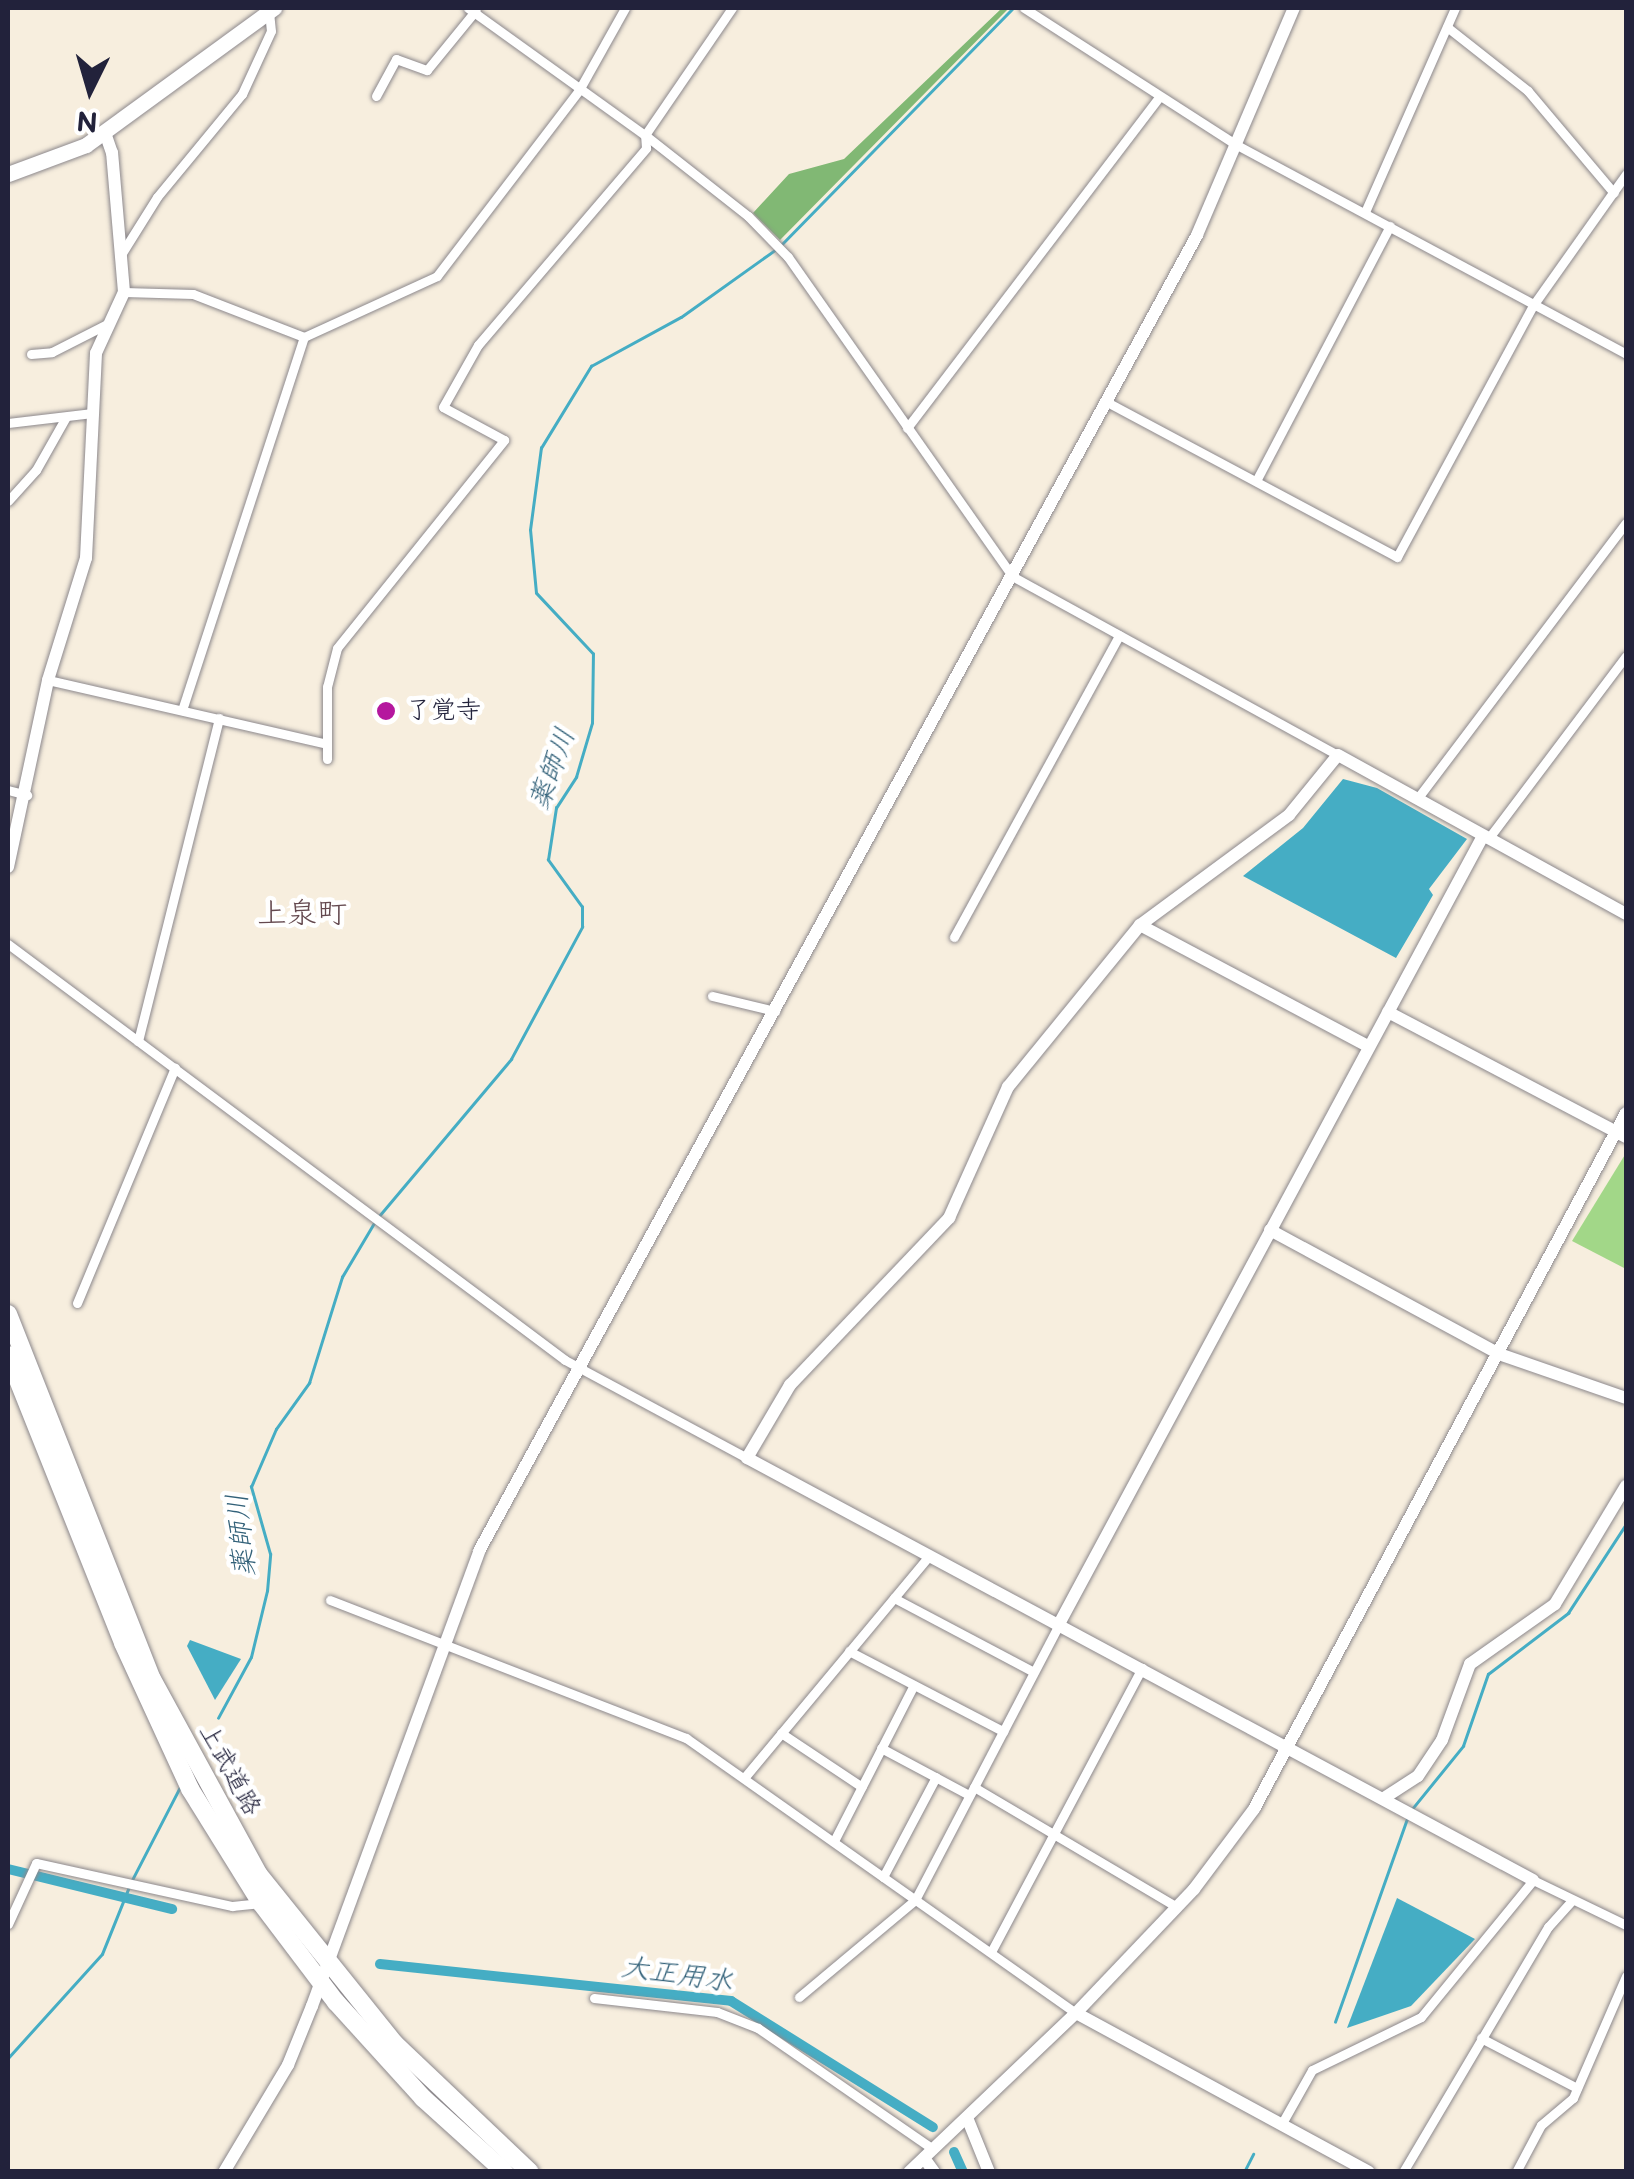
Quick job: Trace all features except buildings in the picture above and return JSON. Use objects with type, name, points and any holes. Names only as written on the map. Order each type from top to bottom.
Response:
[{"type":"highway","name":"上武道路","points":[[8,1314],[177,1745]]},
{"type":"highway","name":"上武道路","points":[[8,1355],[177,1745],[261,1904],[320,1982],[423,2098],[505,2172]]},
{"type":"highway","name":"上武道路","points":[[195,1781],[325,1961],[428,2079],[530,2172]]},
{"type":"main road","points":[[8,174],[105,133],[271,9]]},
{"type":"street","points":[[124,292],[193,294],[304,337],[437,276],[579,90],[625,8]]},
{"type":"street","points":[[327,759],[327,687],[337,648],[504,440],[443,407],[478,345],[646,148],[645,134],[732,8]]},
{"type":"street","points":[[1024,8],[1235,144],[1626,354]]},
{"type":"street","points":[[224,2172],[288,2065],[478,1552],[582,1370],[1197,235],[1294,8]]},
{"type":"street","points":[[1365,212],[1455,8]]},
{"type":"street","points":[[122,253],[157,198],[242,94],[271,32],[271,9]]},
{"type":"street","points":[[376,96],[396,59],[427,70],[473,9],[579,90],[645,134],[748,216],[788,257],[1012,576],[1626,914]]},
{"type":"street","points":[[1447,27],[1528,91],[1614,193]]},
{"type":"street","points":[[907,428],[1160,96]]},
{"type":"street","points":[[8,868],[27,796],[48,680],[86,558],[96,353],[124,292],[105,133]]},
{"type":"street","points":[[1105,402],[1397,557],[1534,304],[1626,174]]},
{"type":"street","points":[[1256,482],[1390,226]]},
{"type":"street","points":[[31,354],[52,352],[108,324]]},
{"type":"street","points":[[182,710],[304,337]]},
{"type":"street","points":[[8,423],[92,413]]},
{"type":"street","points":[[8,501],[36,470],[66,418]]},
{"type":"street","points":[[1417,799],[1626,523]]},
{"type":"street","points":[[954,938],[1119,635]]},
{"type":"street","points":[[799,1997],[914,1900],[1270,1230],[1485,837],[1626,656]]},
{"type":"street","points":[[48,680],[328,744]]},
{"type":"street","points":[[138,1041],[219,718]]},
{"type":"street","points":[[748,1458],[790,1385],[950,1218],[1008,1087],[1140,925],[1288,815],[1338,755]]},
{"type":"street","points":[[8,790],[27,796]]},
{"type":"street","points":[[1140,925],[1369,1047]]},
{"type":"street","points":[[8,944],[582,1370],[1289,1746],[1532,1880],[1626,1925]]},
{"type":"street","points":[[712,996],[775,1011]]},
{"type":"street","points":[[1388,1012],[1621,1135]]},
{"type":"street","points":[[77,1303],[175,1068]]},
{"type":"street","points":[[909,2172],[968,2120],[1177,1907],[1254,1808],[1621,1135],[1626,1113]]},
{"type":"street","points":[[1270,1230],[1499,1354],[1626,1398]]},
{"type":"street","points":[[1384,1798],[1418,1776],[1442,1740],[1470,1664],[1555,1604],[1626,1486]]},
{"type":"street","points":[[744,1778],[930,1554]]},
{"type":"street","points":[[894,1598],[1034,1672]]},
{"type":"street","points":[[330,1600],[686,1738],[1076,2013],[1369,2172]]},
{"type":"street","points":[[850,1651],[1003,1732]]},
{"type":"street","points":[[991,1952],[1142,1668]]},
{"type":"street","points":[[834,1841],[914,1685]]},
{"type":"street","points":[[781,1733],[862,1787]]},
{"type":"street","points":[[881,1748],[1054,1835],[1177,1907]]},
{"type":"street","points":[[884,1876],[936,1777]]},
{"type":"street","points":[[8,1924],[36,1864],[241,1907],[261,1904]]},
{"type":"street","points":[[1281,2126],[1312,2070],[1421,2016],[1532,1880]]},
{"type":"street","points":[[1403,2172],[1548,1927],[1572,1900]]},
{"type":"street","points":[[1516,2172],[1541,2125],[1578,2088],[1626,1976]]},
{"type":"street","points":[[594,1998],[716,2012],[758,2028],[929,2154],[934,2172]]},
{"type":"street","points":[[1481,2038],[1578,2088]]},
{"type":"street","points":[[968,2120],[989,2172]]},
{"type":"green space","points":[[1002,8],[1009,8],[780,240],[753,213],[789,174],[844,159]]},
{"type":"green space","points":[[1626,1153],[1626,1269],[1572,1241]]},
{"type":"water","points":[[1343,779],[1377,788],[1467,839],[1429,889],[1433,895],[1396,958],[1243,876],[1303,828]]},
{"type":"water","points":[[190,1640],[241,1659],[215,1700],[187,1646]]},
{"type":"water","points":[[1397,1898],[1475,1939],[1411,2006],[1347,2028]]},
{"type":"waterway","name":"薬師川","points":[[781,245],[1012,9]]},
{"type":"waterway","name":"薬師川","points":[[379,1216],[511,1059],[582,927],[582,907],[548,860],[556,808],[576,777],[592,723],[593,654],[536,593],[530,530],[541,448],[591,366],[681,317],[775,250]]},
{"type":"waterway","name":"薬師川","points":[[218,1718],[251,1657],[267,1591],[270,1554],[251,1487],[276,1429],[309,1383],[342,1277],[374,1223]]},
{"type":"waterway","points":[[1412,1809],[1463,1746],[1488,1674],[1568,1613],[1626,1524]]},
{"type":"waterway","name":"薬師川","points":[[132,1880],[181,1785]]},
{"type":"waterway","points":[[1335,2022],[1408,1816]]},
{"type":"waterway","name":"大正用水","points":[[8,1869],[172,1909]]},
{"type":"waterway","name":"薬師川","points":[[8,2058],[102,1954],[129,1887]]},
{"type":"waterway","name":"大正用水","points":[[380,1964],[731,2001],[933,2127]]},
{"type":"waterway","name":"大正用水","points":[[954,2152],[963,2172]]},
{"type":"waterway","points":[[1244,2172],[1253,2154]]},
{"type":"place","name":"了覚寺","points":[[386,711]]},
{"type":"district","name":"上泉町","points":[[302,914]]}]
